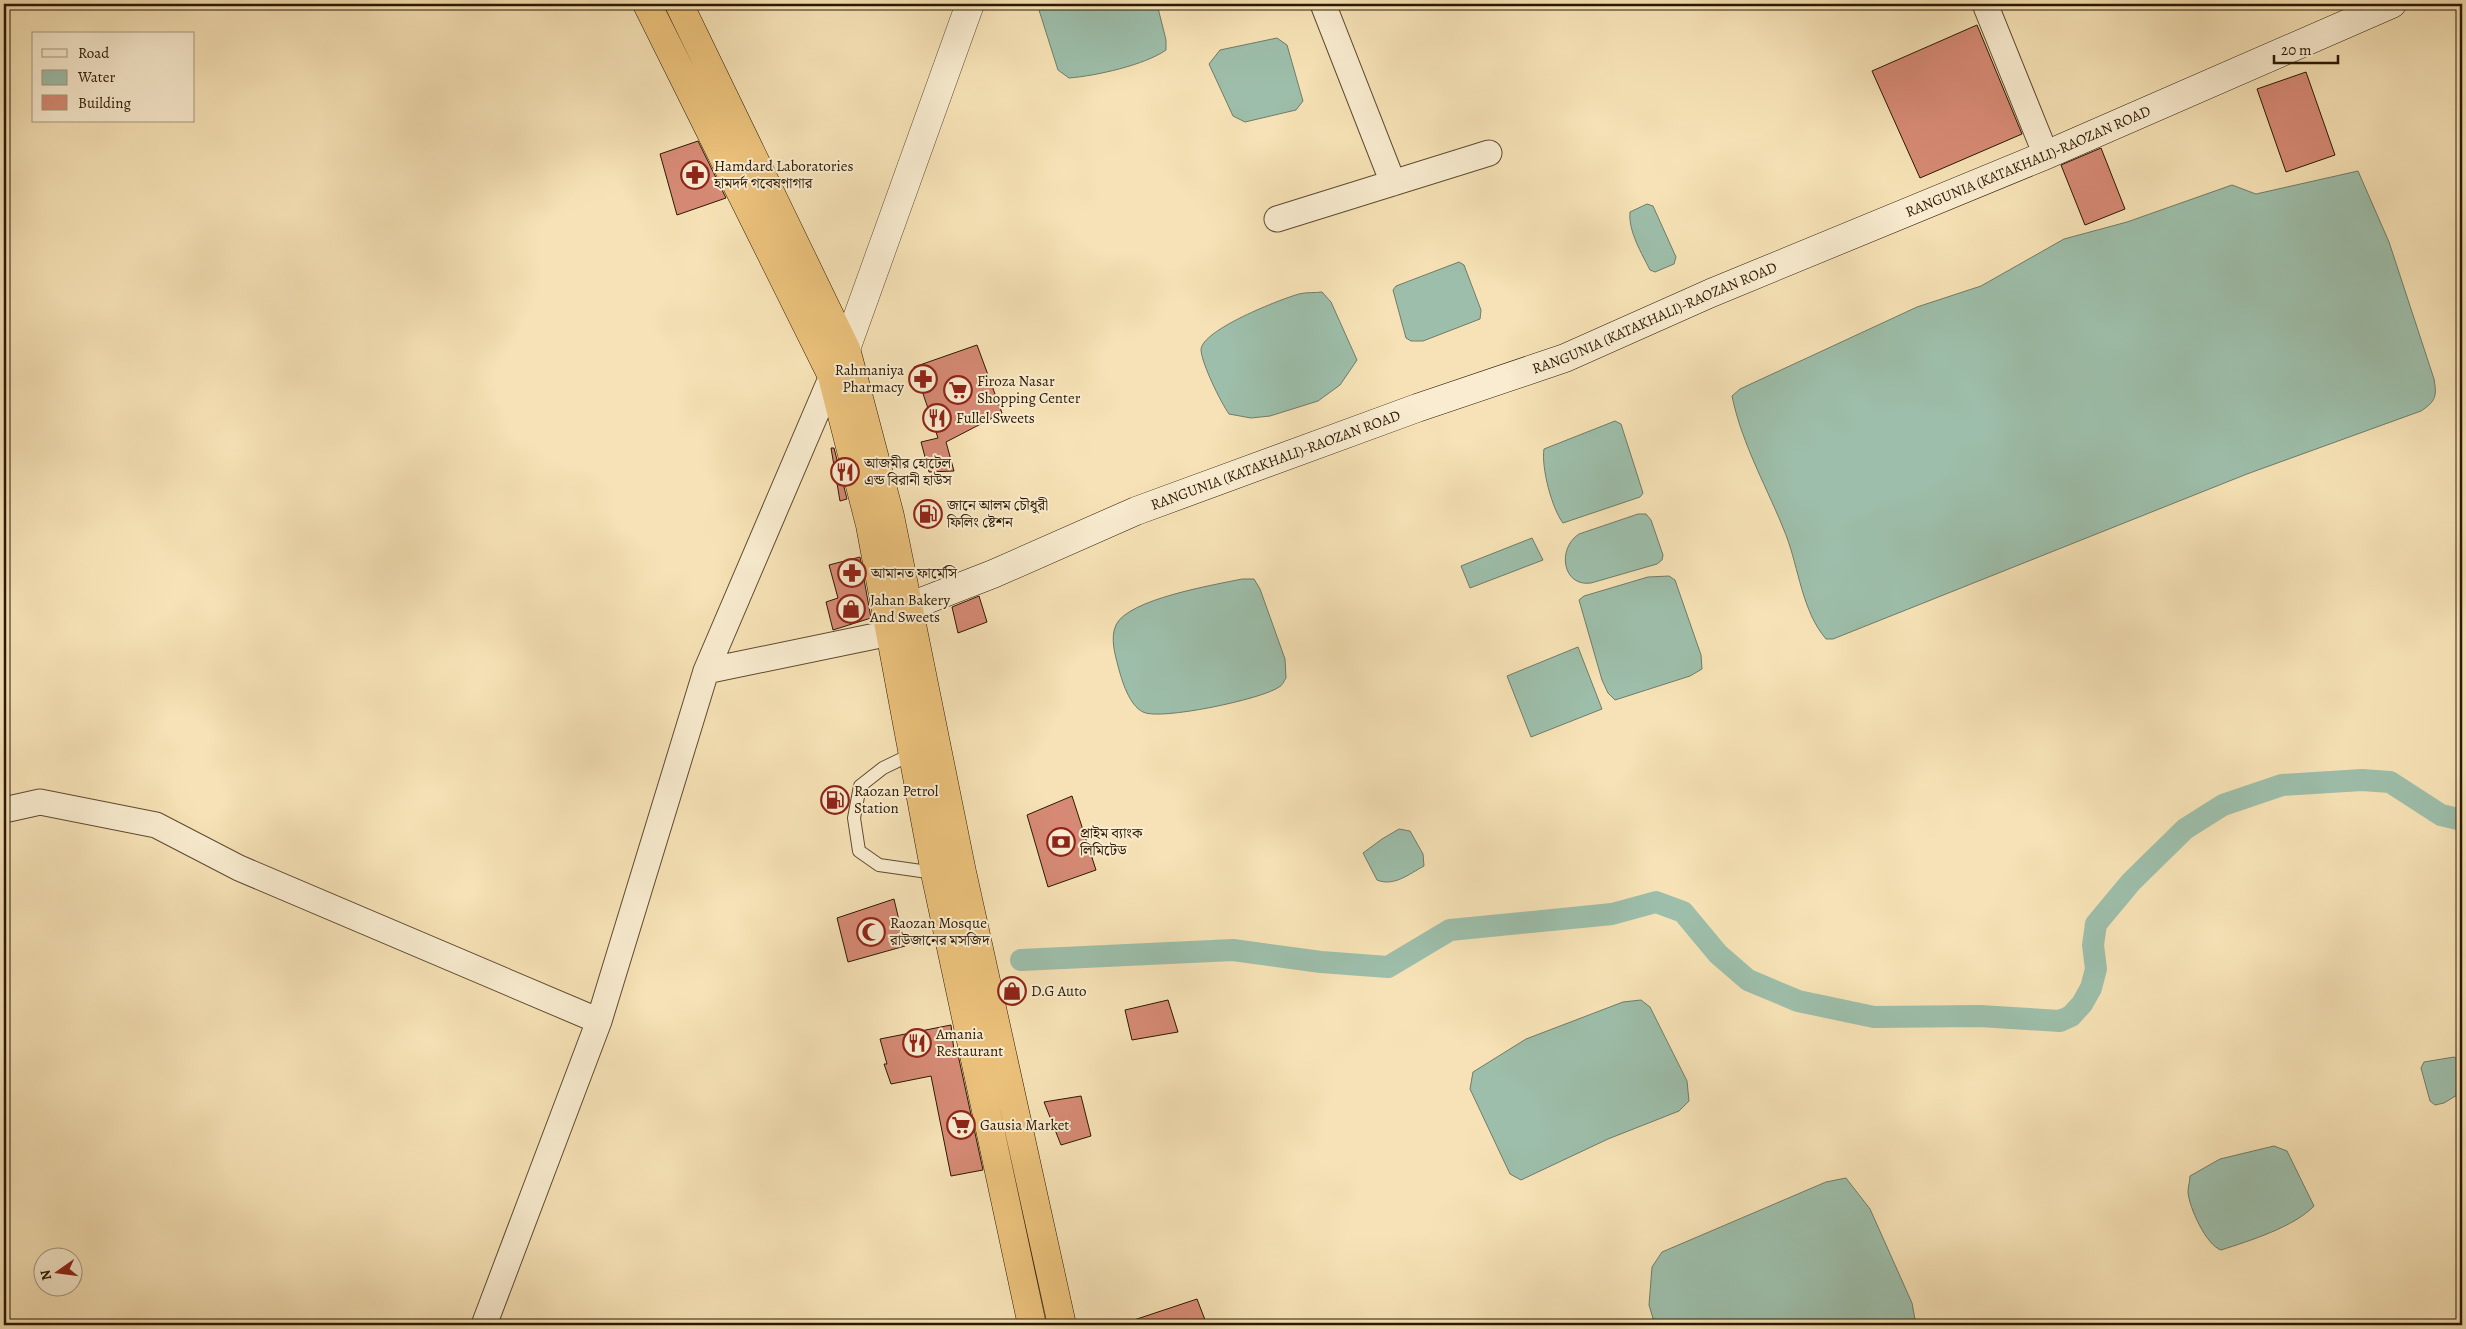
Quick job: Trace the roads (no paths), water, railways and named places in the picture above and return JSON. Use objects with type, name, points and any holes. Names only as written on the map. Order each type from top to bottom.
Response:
[{"type":"highway","points":[[647,4],[832,376],[870,525],[935,873],[1032,1325]]},
{"type":"highway","points":[[679,4],[846,349],[890,516],[962,872],[1062,1325]]},
{"type":"main road","points":[[846,349],[970,4]]},
{"type":"main road","name":"RANGUNIA (KATAKHALI)-RAOZAN ROAD","points":[[908,607],[993,574],[1136,511],[1417,408],[1565,358],[1711,293],[2046,155],[2392,4]]},
{"type":"street","points":[[1323,4],[1393,183]]},
{"type":"street","points":[[1985,4],[2046,155]]},
{"type":"street","points":[[1277,218],[1489,152]]},
{"type":"street","points":[[484,1325],[599,1021],[706,671],[832,376]]},
{"type":"street","points":[[706,671],[890,633]]},
{"type":"street","points":[[4,810],[40,802],[156,825],[239,868],[599,1021]]},
{"type":"lane","points":[[912,754],[883,768],[860,786],[854,818],[859,851],[879,865],[935,873]]},
{"type":"water","points":[[1045,4],[1157,4],[1166,40],[1166,50],[1133,65],[1092,75],[1069,78],[1058,70],[1039,10]]},
{"type":"water","points":[[1277,38],[1287,45],[1303,101],[1296,110],[1245,122],[1233,116],[1209,64],[1220,50]]},
{"type":"water","points":[[2358,171],[2389,242],[2434,379],[2435,394],[2430,404],[2421,411],[2247,474],[1833,639],[1826,639],[1811,616],[1786,535],[1742,432],[1732,396],[1740,389],[1917,307],[1981,286],[2064,239],[2127,222],[2232,185],[2256,194]]},
{"type":"water","points":[[1647,204],[1653,206],[1676,257],[1674,264],[1655,272],[1650,270],[1640,250],[1633,234],[1630,219],[1630,212]]},
{"type":"water","points":[[1459,262],[1464,265],[1481,310],[1480,319],[1423,341],[1411,341],[1406,338],[1393,290],[1396,286]]},
{"type":"water","points":[[1322,292],[1331,302],[1357,360],[1340,385],[1318,401],[1270,416],[1251,418],[1229,414],[1216,392],[1202,356],[1201,350],[1204,342],[1243,316],[1276,302],[1299,294]]},
{"type":"water","points":[[1615,421],[1621,424],[1643,493],[1640,497],[1563,523],[1548,488],[1544,466],[1544,449]]},
{"type":"water","points":[[1638,514],[1646,514],[1651,520],[1663,555],[1662,560],[1657,564],[1591,583],[1581,583],[1574,579],[1569,573],[1565,557],[1572,540],[1579,534]]},
{"type":"water","points":[[1532,538],[1543,560],[1470,588],[1461,566]]},
{"type":"water","points":[[1669,576],[1675,580],[1701,655],[1702,669],[1690,676],[1615,700],[1608,693],[1602,680],[1579,600],[1584,596],[1648,577]]},
{"type":"water","points":[[1242,579],[1254,579],[1260,589],[1285,659],[1286,678],[1282,685],[1269,692],[1233,703],[1189,711],[1153,714],[1138,709],[1127,692],[1114,651],[1113,641],[1116,625],[1124,616],[1137,608],[1173,594]]},
{"type":"water","points":[[1578,647],[1602,709],[1531,737],[1507,676]]},
{"type":"water","points":[[1399,829],[1410,831],[1423,854],[1424,866],[1395,881],[1383,882],[1377,880],[1363,853]]},
{"type":"water","points":[[1641,1000],[1650,1007],[1687,1081],[1689,1101],[1679,1111],[1608,1139],[1521,1180],[1510,1174],[1470,1089],[1473,1072],[1526,1039],[1623,1002]]},
{"type":"water","points":[[2454,1057],[2457,1059],[2462,1074],[2462,1092],[2444,1103],[2435,1105],[2430,1101],[2421,1068],[2424,1062]]},
{"type":"water","points":[[2274,1146],[2287,1151],[2314,1206],[2305,1214],[2283,1227],[2257,1238],[2221,1250],[2215,1247],[2199,1225],[2189,1199],[2190,1176],[2220,1159]]},
{"type":"water","points":[[1846,1178],[1870,1209],[1912,1303],[1916,1325],[1655,1325],[1649,1305],[1652,1267],[1662,1252],[1826,1182]]},
{"type":"waterway","points":[[1021,960],[1233,950],[1321,962],[1388,967],[1450,930],[1612,914],[1656,902],[1683,912],[1718,954],[1748,980],[1798,1001],[1874,1017],[1980,1016],[2060,1021],[2071,1016],[2082,1004],[2091,988],[2096,969],[2093,945],[2096,924],[2131,882],[2185,829],[2223,805],[2282,785],[2362,780],[2390,782],[2441,815],[2462,820]]},
{"type":"place","name":"Hamdard Laboratories হামদর্দ গবেষণাগার","points":[[695,175]]},
{"type":"place","name":"Rahmaniya Pharmacy","points":[[923,379]]},
{"type":"place","name":"Firoza Nasar Shopping Center","points":[[958,390]]},
{"type":"place","name":"Fullel Sweets","points":[[937,418]]},
{"type":"place","name":"আজমীর হোটেল এন্ড বিরানী হাউস","points":[[845,472]]},
{"type":"place","name":"জানে আলম চৌধুরী ফিলিং ষ্টেশন","points":[[928,514]]},
{"type":"place","name":"আমানত ফার্মেসি","points":[[852,573]]},
{"type":"place","name":"Jahan Bakery And Sweets","points":[[851,609]]},
{"type":"place","name":"Raozan Petrol Station","points":[[835,800]]},
{"type":"place","name":"প্রাইম ব্যাংক লিমিটেড","points":[[1061,842]]},
{"type":"place","name":"Raozan Mosque রাউজানের মসজিদ","points":[[871,932]]},
{"type":"place","name":"D.G Auto","points":[[1012,991]]},
{"type":"place","name":"Amania Restaurant","points":[[917,1043]]},
{"type":"place","name":"Gausia Market","points":[[961,1125]]}]
